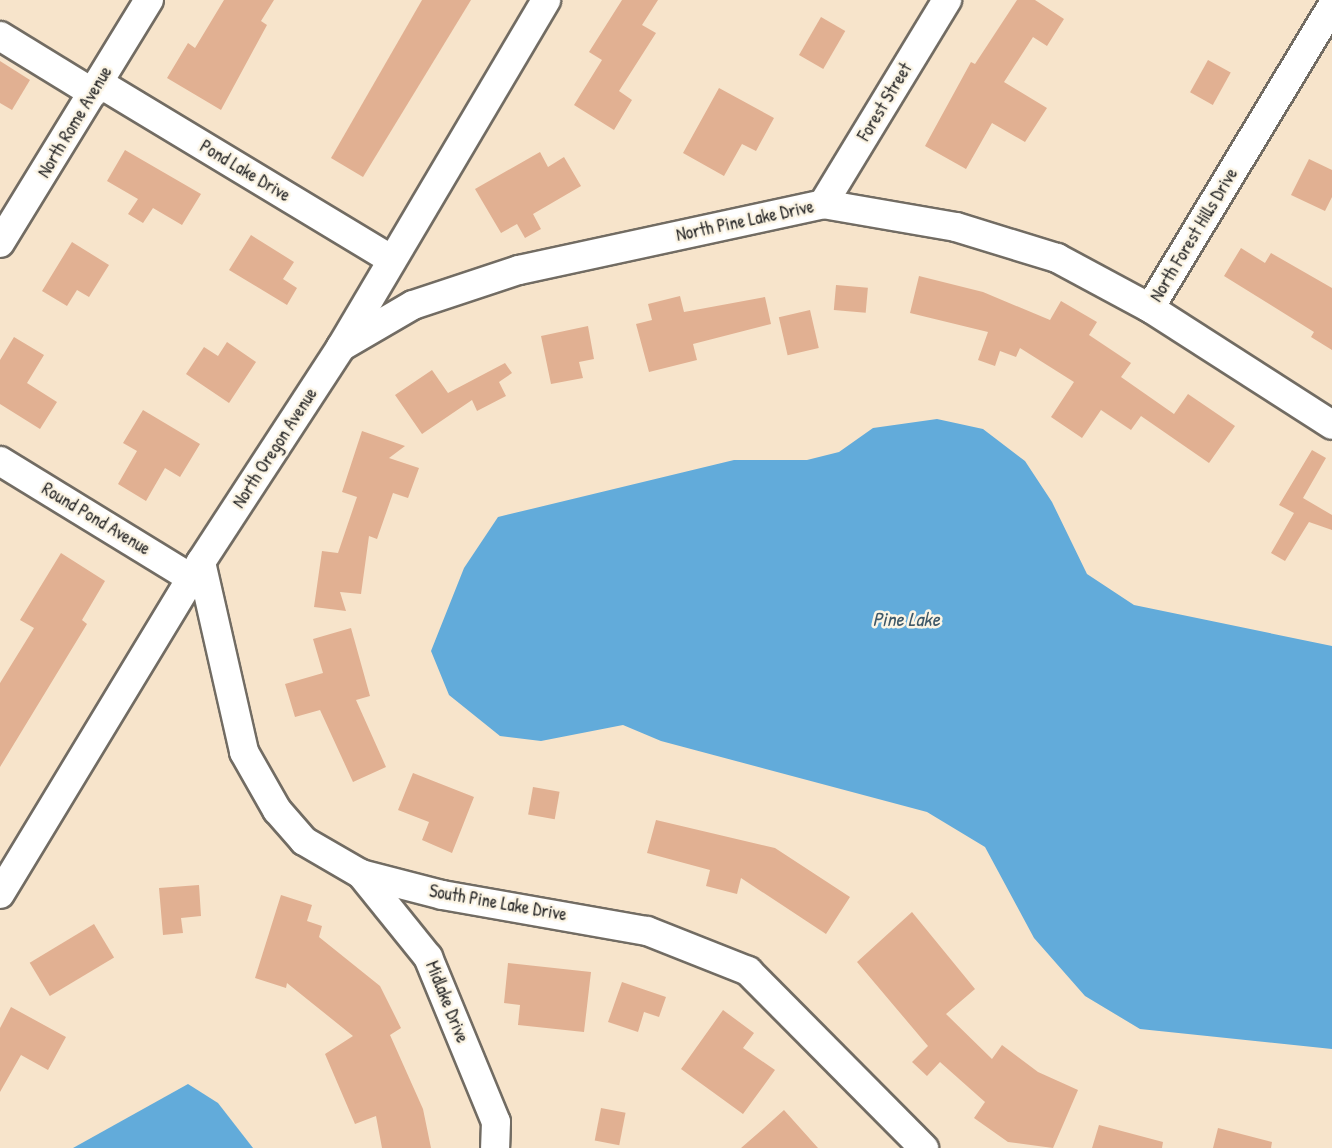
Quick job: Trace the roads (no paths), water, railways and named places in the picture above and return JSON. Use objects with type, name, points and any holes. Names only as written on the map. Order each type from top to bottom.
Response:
[{"type":"street","name":"North Rome Avenue","points":[[0,243],[149,0]]},
{"type":"street","name":"North Oregon Avenue","points":[[0,894],[196,570],[341,347],[546,0]]},
{"type":"street","name":"Forest Street","points":[[823,204],[947,0]]},
{"type":"street","name":"North Forest Hills Drive","points":[[1332,6],[1150,308],[1332,425]]},
{"type":"street","name":"Pond Lake Drive","points":[[0,36],[96,88],[391,260]]},
{"type":"street","name":"North Pine Lake Drive","points":[[341,347],[413,305],[519,270],[823,204],[956,227],[1057,258],[1150,308]]},
{"type":"street","name":"Round Pond Avenue","points":[[0,461],[196,570]]},
{"type":"street","name":"South Pine Lake Drive","points":[[196,570],[244,752],[277,810],[304,841],[362,874],[442,895],[647,932],[748,971],[924,1148]]},
{"type":"street","name":"Midlake Drive","points":[[362,874],[429,957],[496,1122],[495,1148]]},
{"type":"water","name":"Pine Lake","points":[[937,419],[983,429],[1025,461],[1052,502],[1087,574],[1134,605],[1332,646],[1332,1049],[1140,1029],[1085,996],[1034,938],[985,847],[927,812],[661,741],[623,725],[541,741],[500,736],[449,695],[431,651],[464,568],[498,517],[734,460],[807,460],[839,452],[873,428]]},
{"type":"water","points":[[188,1084],[218,1103],[253,1148],[73,1148]]}]
